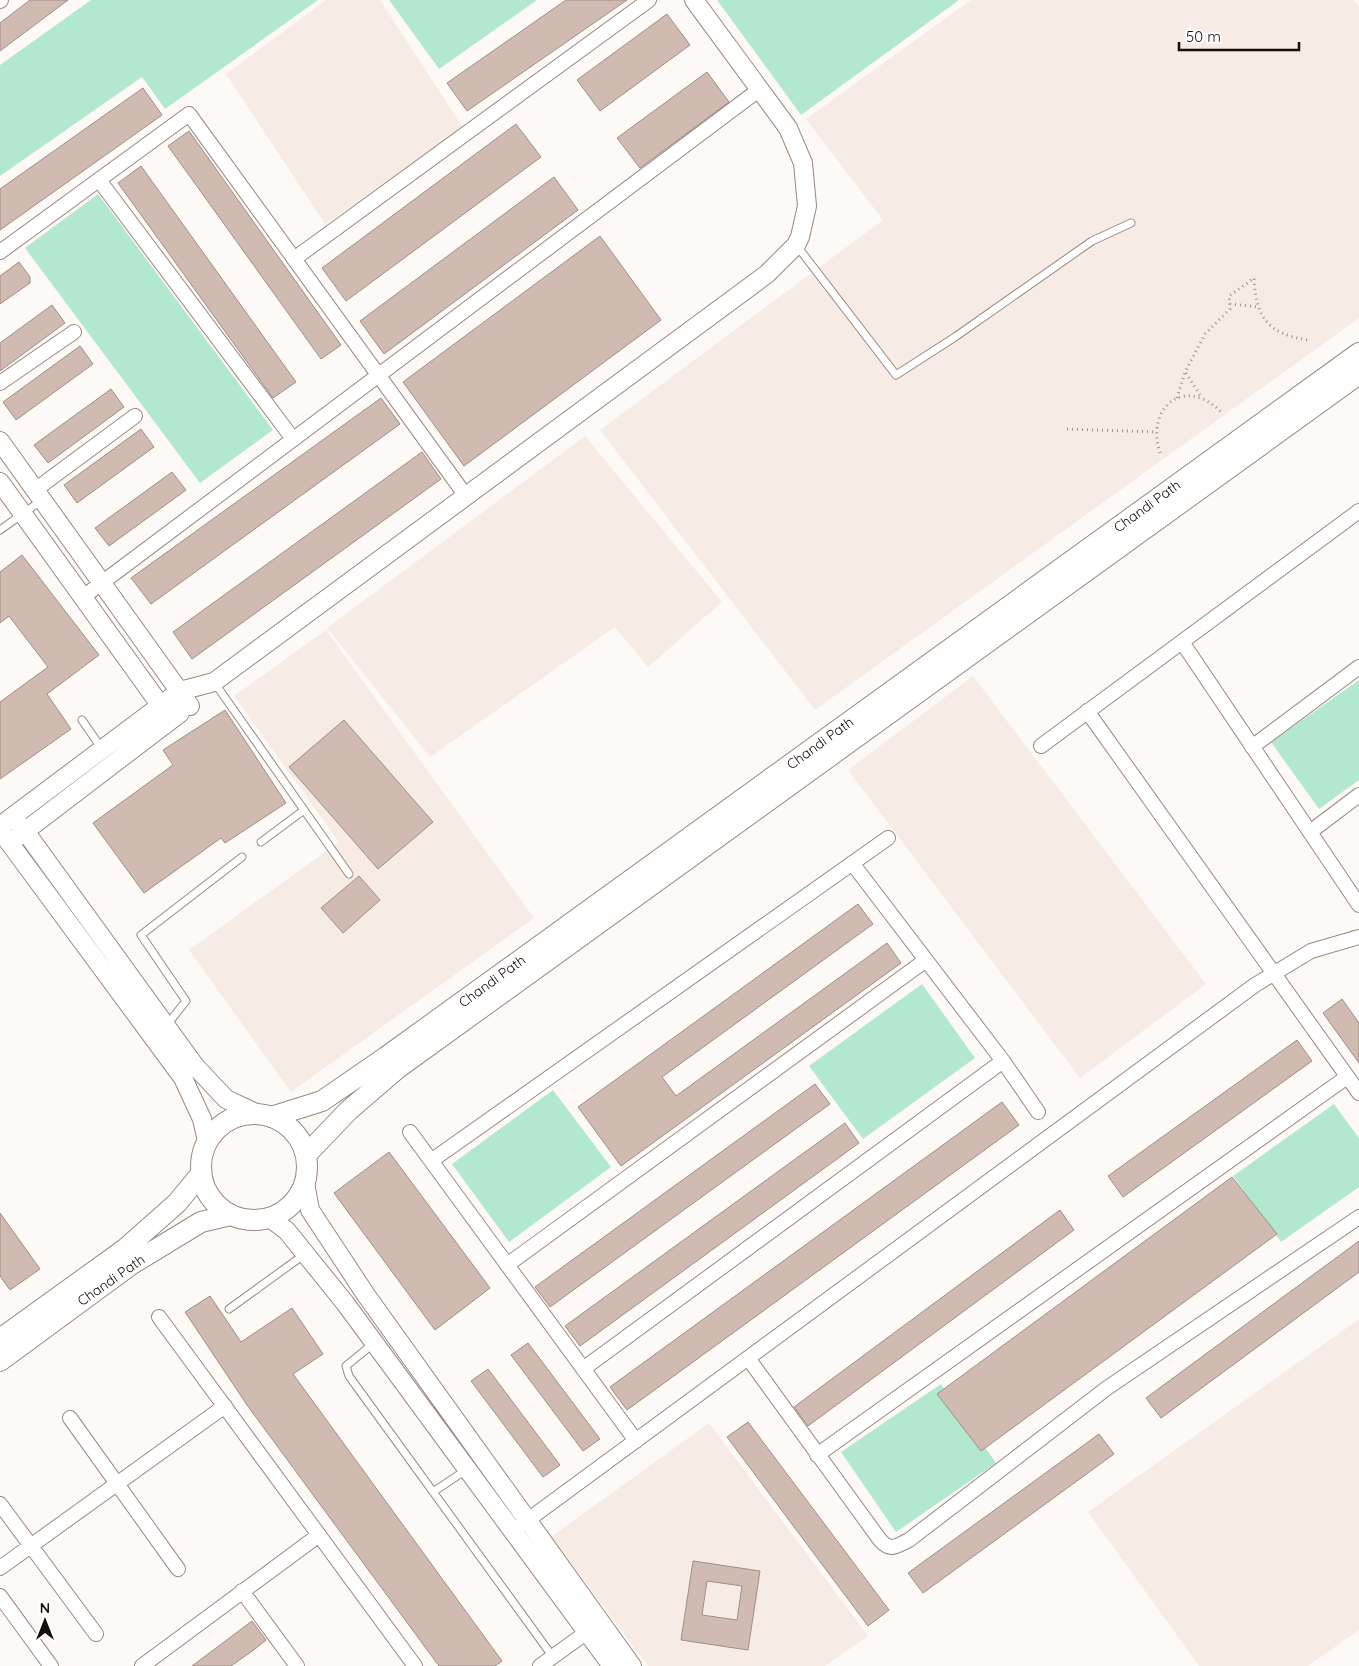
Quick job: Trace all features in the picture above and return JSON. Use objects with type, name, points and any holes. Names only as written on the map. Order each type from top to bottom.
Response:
[{"type":"main road","name":"Chandi Path","points":[[265,1116],[322,1100],[386,1058],[1359,352]]},
{"type":"main road","name":"Chandi Path","points":[[306,1155],[348,1111],[398,1068],[1359,374]]},
{"type":"main road","points":[[240,1116],[265,1116],[282,1122],[296,1134],[306,1155],[305,1183],[299,1195],[287,1209],[270,1218],[248,1220],[231,1215],[212,1200],[204,1185],[201,1174],[201,1161],[208,1142],[221,1126],[240,1116]]},
{"type":"main road","name":"Chandi Path","points":[[0,1339],[125,1249],[177,1203],[201,1174]]},
{"type":"main road","name":"Chandi Path","points":[[0,1361],[132,1264],[202,1222],[231,1215]]},
{"type":"street","points":[[294,259],[649,0]]},
{"type":"street","points":[[4,832],[103,749],[166,712],[208,684],[767,274],[796,245],[800,237],[807,206],[803,163],[788,128],[694,0]]},
{"type":"street","points":[[83,597],[760,89]]},
{"type":"street","points":[[0,252],[189,114],[466,496]]},
{"type":"street","points":[[99,180],[293,440]]},
{"type":"street","points":[[0,383],[74,332]]},
{"type":"street","points":[[39,495],[135,416]]},
{"type":"street","points":[[0,441],[185,699]]},
{"type":"street","points":[[0,482],[166,712]]},
{"type":"street","points":[[1040,746],[1359,511]]},
{"type":"street","points":[[1182,642],[1359,904]]},
{"type":"street","points":[[1252,747],[1359,666]]},
{"type":"street","points":[[1087,711],[1359,1093]]},
{"type":"street","points":[[4,832],[25,831],[166,712]]},
{"type":"street","points":[[1310,832],[1359,795]]},
{"type":"street","points":[[25,831],[195,1066],[226,1099],[265,1116]]},
{"type":"street","points":[[4,832],[183,1078],[202,1119],[208,1142]]},
{"type":"street","points":[[431,1161],[888,838]]},
{"type":"street","points":[[852,863],[1003,1061],[1038,1112]]},
{"type":"street","points":[[513,1531],[1255,985],[1311,951],[1359,938]]},
{"type":"street","points":[[507,1265],[926,960]]},
{"type":"street","points":[[582,1369],[1003,1061]]},
{"type":"street","points":[[817,1455],[1347,1077]]},
{"type":"street","points":[[410,1132],[636,1441]]},
{"type":"street","points":[[305,1183],[310,1210],[366,1295],[528,1520],[594,1627],[612,1666]]},
{"type":"street","points":[[748,1358],[880,1540],[886,1546],[892,1548],[909,1540],[1107,1388],[1359,1217]]},
{"type":"street","points":[[270,1218],[287,1231],[345,1302],[513,1531],[594,1627],[632,1666]]},
{"type":"street","points":[[160,1317],[415,1666]]},
{"type":"street","points":[[0,1568],[225,1406]]},
{"type":"street","points":[[70,1418],[178,1569]]},
{"type":"street","points":[[0,1504],[96,1634]]},
{"type":"street","points":[[142,1666],[319,1535]]},
{"type":"street","points":[[242,1592],[297,1666]]},
{"type":"street","points":[[0,1596],[51,1666]]},
{"type":"street","points":[[540,1666],[594,1627]]},
{"type":"lane","points":[[796,245],[896,375],[955,337],[1092,241],[1131,223]]},
{"type":"lane","points":[[0,530],[23,514],[39,495]]},
{"type":"lane","points":[[208,684],[304,810],[349,874]]},
{"type":"lane","points":[[82,720],[103,749]]},
{"type":"lane","points":[[261,842],[304,810]]},
{"type":"lane","points":[[166,1026],[186,1001],[141,936],[242,857]]},
{"type":"lane","points":[[229,1309],[306,1253]]},
{"type":"lane","points":[[375,1343],[350,1361],[346,1366],[346,1370],[553,1657]]},
{"type":"lane","points":[[433,1492],[468,1470]]},
{"type":"path","points":[[1177,398],[1186,372],[1205,334],[1230,309],[1229,296],[1254,278],[1255,297],[1263,318],[1278,333],[1308,340]]},
{"type":"path","points":[[1230,304],[1258,306]]},
{"type":"path","points":[[1186,372],[1201,398]]},
{"type":"path","points":[[1160,453],[1155,432],[1161,411],[1177,398],[1190,395],[1201,398],[1215,405],[1221,412]]},
{"type":"path","points":[[1067,428],[1155,432]]},
{"type":"shaded area","points":[[326,0],[380,0],[464,129],[325,224],[226,74]]},
{"type":"shaded area","points":[[971,0],[1353,0],[1359,7],[1359,318],[815,710],[600,430],[883,220],[806,119]]},
{"type":"shaded area","points":[[585,436],[722,602],[648,667],[615,627],[430,757],[327,628]]},
{"type":"shaded area","points":[[326,630],[534,918],[291,1092],[189,950],[339,842],[234,696]]},
{"type":"shaded area","points":[[973,676],[1206,984],[1080,1078],[848,770]]},
{"type":"shaded area","points":[[1359,1319],[1359,1630],[1308,1666],[1199,1666],[1088,1512]]},
{"type":"shaded area","points":[[709,1423],[868,1636],[825,1666],[648,1666],[551,1537]]},
{"type":"green space","points":[[91,0],[318,0],[165,109],[142,77],[0,176],[0,65]]},
{"type":"green space","points":[[389,0],[537,0],[439,69]]},
{"type":"green space","points":[[717,0],[959,0],[801,115]]},
{"type":"green space","points":[[98,194],[273,430],[200,483],[25,248]]},
{"type":"green space","points":[[1359,680],[1359,780],[1319,809],[1271,742]]},
{"type":"green space","points":[[922,984],[975,1058],[863,1139],[809,1066]]},
{"type":"green space","points":[[553,1090],[611,1167],[509,1242],[452,1164]]},
{"type":"green space","points":[[1334,1104],[1359,1138],[1359,1187],[1281,1242],[1233,1176]]},
{"type":"green space","points":[[941,1384],[996,1463],[896,1532],[841,1452]]},
{"type":"building","points":[[30,0],[68,0],[0,51],[0,23]]},
{"type":"building","points":[[566,0],[627,0],[467,111],[447,83]]},
{"type":"building","points":[[667,14],[690,45],[600,111],[577,80]]},
{"type":"building","points":[[707,72],[729,102],[640,168],[617,138]]},
{"type":"building","points":[[143,88],[162,115],[0,230],[0,189]]},
{"type":"building","points":[[516,124],[541,157],[346,301],[322,268]]},
{"type":"building","points":[[189,131],[341,345],[321,359],[168,146]]},
{"type":"building","points":[[141,166],[296,382],[273,398],[118,183]]},
{"type":"building","points":[[554,177],[578,210],[384,354],[360,321]]},
{"type":"building","points":[[600,236],[661,320],[464,466],[403,382]]},
{"type":"building","points":[[19,262],[30,277],[30,283],[0,304],[0,276]]},
{"type":"building","points":[[52,305],[65,323],[0,371],[0,343]]},
{"type":"building","points":[[80,346],[93,364],[16,420],[3,402]]},
{"type":"building","points":[[111,389],[124,407],[48,463],[34,445]]},
{"type":"building","points":[[381,398],[400,424],[151,604],[131,578]]},
{"type":"building","points":[[141,429],[154,447],[77,503],[64,485]]},
{"type":"building","points":[[422,452],[441,479],[192,659],[173,632]]},
{"type":"building","points":[[172,472],[186,490],[109,546],[95,528]]},
{"type":"building","points":[[22,555],[99,655],[47,694],[71,729],[0,779],[0,702],[48,667],[9,616],[0,623],[0,572]]},
{"type":"building","points":[[225,710],[286,803],[225,843],[221,838],[144,893],[93,823],[173,765],[163,750]]},
{"type":"building","points":[[344,720],[433,822],[378,869],[289,767]]},
{"type":"building","points":[[359,876],[380,900],[343,933],[321,908]]},
{"type":"building","points":[[858,904],[873,924],[662,1077],[676,1096],[887,943],[901,963],[621,1166],[578,1107]]},
{"type":"building","points":[[1342,999],[1359,1023],[1359,1063],[1323,1013]]},
{"type":"building","points":[[1297,1040],[1312,1061],[1123,1197],[1108,1176]]},
{"type":"building","points":[[815,1084],[830,1104],[550,1307],[535,1287]]},
{"type":"building","points":[[1002,1102],[1019,1125],[627,1410],[610,1387]]},
{"type":"building","points":[[845,1123],[859,1143],[580,1346],[565,1326]]},
{"type":"building","points":[[389,1152],[490,1288],[435,1330],[334,1193]]},
{"type":"building","points":[[1232,1177],[1277,1234],[981,1451],[937,1394]]},
{"type":"building","points":[[1060,1210],[1074,1230],[808,1426],[794,1407]]},
{"type":"building","points":[[0,1213],[40,1269],[10,1290],[0,1276]]},
{"type":"building","points":[[1359,1241],[1359,1272],[1161,1418],[1146,1398]]},
{"type":"building","points":[[210,1296],[241,1342],[292,1308],[323,1354],[293,1374],[502,1661],[495,1666],[439,1666],[247,1405],[185,1312]]},
{"type":"building","points":[[528,1343],[600,1439],[583,1451],[511,1355]]},
{"type":"building","points":[[488,1369],[560,1465],[543,1477],[471,1381]]},
{"type":"building","points":[[748,1422],[889,1610],[868,1626],[727,1437]]},
{"type":"building","points":[[1099,1434],[1114,1454],[923,1593],[908,1573]]},
{"type":"building","points":[[693,1561],[760,1571],[748,1650],[681,1640]],"holes":[[[707,1581],[742,1586],[737,1620],[702,1615]]]},
{"type":"building","points":[[252,1621],[266,1640],[255,1649],[231,1666],[192,1666]]}]
